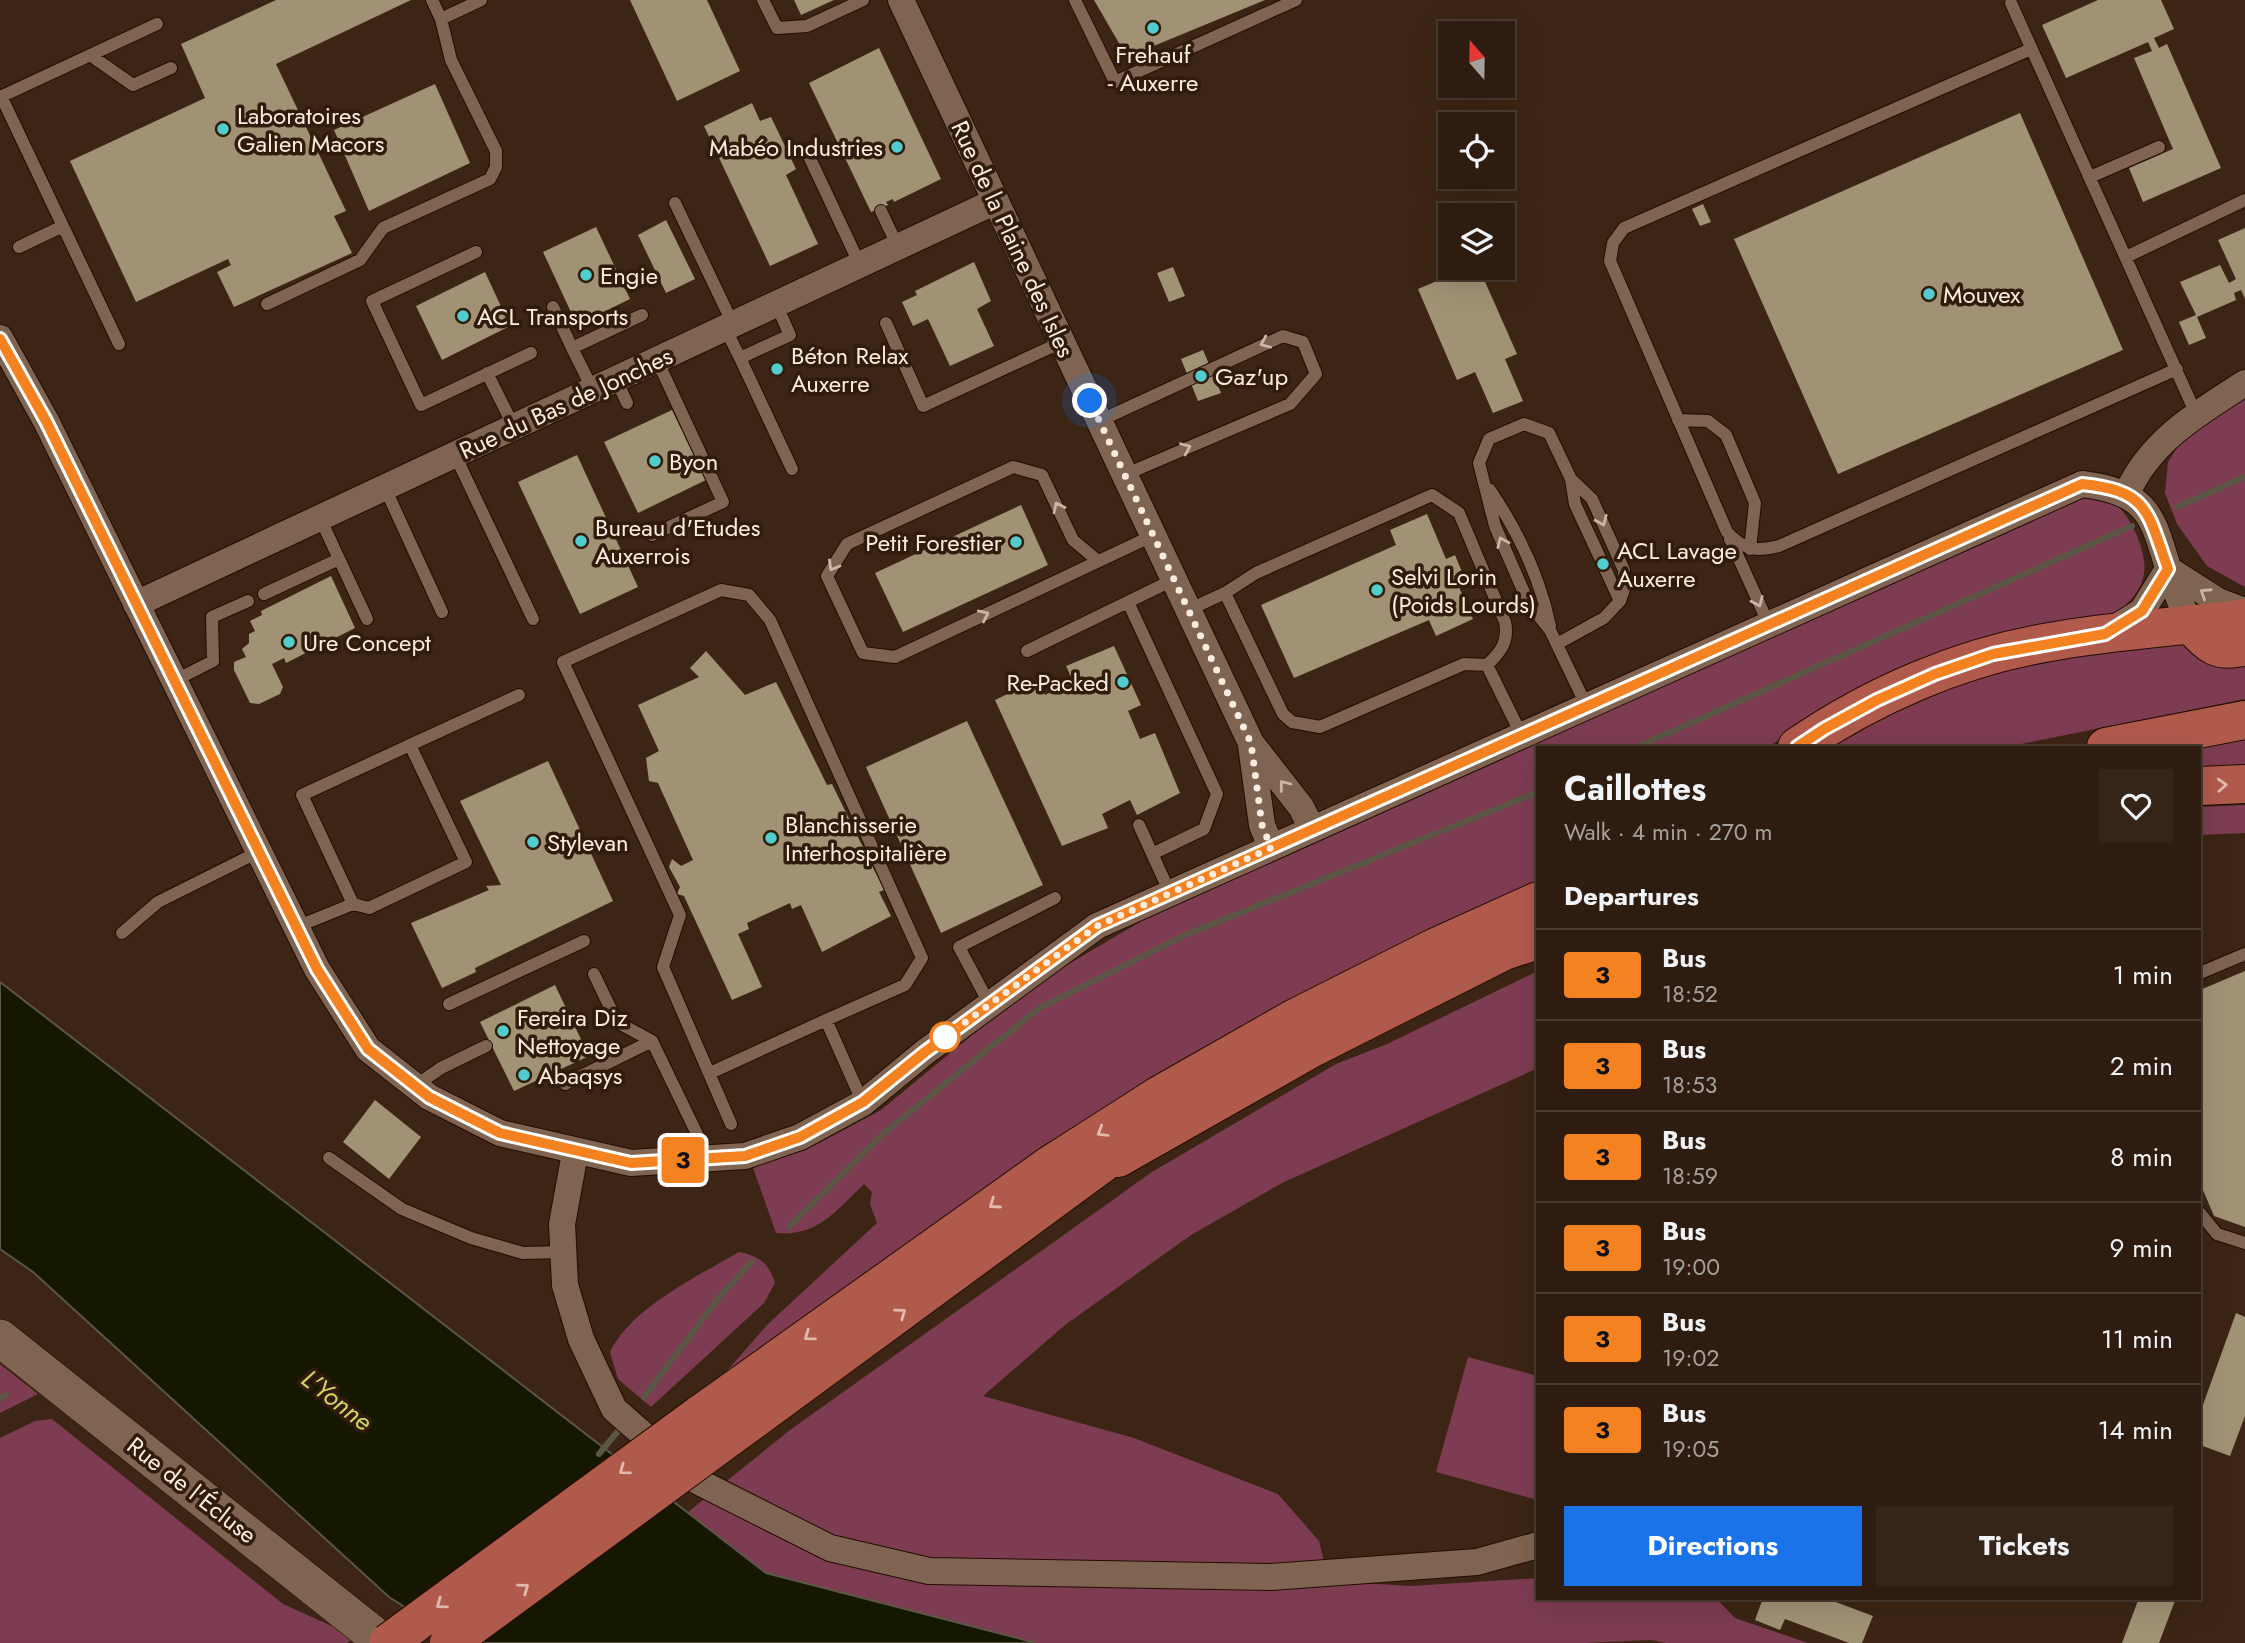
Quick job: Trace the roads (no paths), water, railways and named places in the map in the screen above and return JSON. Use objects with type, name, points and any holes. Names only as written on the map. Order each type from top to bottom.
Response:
[{"type":"main road","points":[[1799,746],[1867,706],[1935,674],[1993,654],[2105,634],[2245,618]]},
{"type":"main road","points":[[2192,625],[2208,645],[2220,650],[2245,646]]},
{"type":"main road","points":[[2111,746],[2245,720]]},
{"type":"main road","points":[[2201,786],[2245,784]]},
{"type":"main road","points":[[386,1643],[699,1415],[1050,1165],[1158,1096],[1295,1018],[1436,947],[1536,902]]},
{"type":"main road","points":[[1485,926],[1536,911]]},
{"type":"main road","points":[[449,1643],[1148,1130],[1306,1036],[1447,963],[1536,924]]},
{"type":"main road","points":[[1074,1184],[1312,1048],[1504,951],[1536,941]]},
{"type":"street","name":"Rue de la Plaine des Isles","points":[[901,0],[1251,743],[1301,807],[1312,829]]},
{"type":"street","name":"Rue du Bas de Jonches","points":[[136,604],[996,201]]},
{"type":"street","points":[[0,338],[46,421],[317,969],[368,1049],[429,1097],[500,1133],[575,1153],[631,1163],[745,1156],[800,1137],[863,1102],[1097,926],[1770,627],[2082,484],[2112,488],[2127,494],[2146,509],[2192,625]]},
{"type":"street","points":[[2127,494],[2135,477],[2168,435],[2245,383]]},
{"type":"street","points":[[2168,569],[2218,601],[2245,611]]},
{"type":"street","points":[[2105,634],[2142,611],[2168,569]]},
{"type":"street","name":"Rue de la Plaine des Isles","points":[[1251,743],[1262,825],[1271,848]]},
{"type":"street","points":[[575,1153],[562,1224],[565,1284],[581,1339],[614,1409],[695,1480],[830,1548],[929,1571],[1271,1577],[1477,1562],[1536,1546]]},
{"type":"street","name":"Rue de l'Écluse","points":[[0,1338],[386,1643]]},
{"type":"lane","points":[[267,304],[360,260],[383,228],[490,179],[496,167],[496,151],[451,60],[441,19],[432,0]]},
{"type":"lane","points":[[441,19],[481,0]]},
{"type":"lane","points":[[763,0],[777,28],[807,26],[863,0]]},
{"type":"lane","points":[[1075,0],[1115,82],[1296,0]]},
{"type":"lane","points":[[2011,4],[2196,414]]},
{"type":"lane","points":[[119,344],[1,97],[157,24]]},
{"type":"lane","points":[[1770,627],[1610,261],[1614,243],[1624,228],[2031,49]]},
{"type":"lane","points":[[90,55],[133,85],[171,68]]},
{"type":"lane","points":[[2090,177],[2160,147]]},
{"type":"lane","points":[[807,152],[860,265]]},
{"type":"lane","points":[[2126,257],[2245,200]]},
{"type":"lane","points":[[675,203],[729,326],[740,358],[792,469]]},
{"type":"lane","points":[[881,211],[898,247]]},
{"type":"lane","points":[[19,247],[63,226]]},
{"type":"lane","points":[[476,252],[372,301],[421,405],[531,353]]},
{"type":"lane","points":[[740,358],[790,335],[776,304]]},
{"type":"lane","points":[[553,307],[572,348],[604,385],[627,404]]},
{"type":"lane","points":[[572,348],[642,315]]},
{"type":"lane","points":[[886,323],[923,407],[1062,342]]},
{"type":"lane","points":[[1099,421],[1283,336],[1303,342],[1316,374],[1290,404],[1124,475]]},
{"type":"lane","points":[[652,535],[723,502],[657,360]]},
{"type":"lane","points":[[1727,532],[1740,545],[1757,551],[1779,546],[2177,369]]},
{"type":"lane","points":[[487,373],[514,427]]},
{"type":"lane","points":[[1678,420],[1708,421],[1726,435],[1755,503],[1751,549]]},
{"type":"lane","points":[[1557,644],[1604,618],[1620,601],[1625,589],[1624,570],[1592,499],[1571,479],[1549,433],[1524,424],[1489,439],[1479,463],[1487,485],[1495,526],[1529,604],[1550,630],[1587,707]]},
{"type":"lane","points":[[455,455],[533,619]]},
{"type":"lane","points":[[1098,561],[1073,540],[1042,475],[1013,467],[847,544],[827,576],[863,653],[895,657],[1152,536]]},
{"type":"lane","points":[[385,488],[442,612]]},
{"type":"lane","points":[[1188,610],[1226,593],[1256,573],[1433,495],[1459,513],[1506,622],[1508,636],[1497,656],[1487,665],[1464,664],[1320,727],[1306,727],[1292,722],[1283,714],[1226,593]]},
{"type":"lane","points":[[320,518],[367,619]]},
{"type":"lane","points":[[264,594],[339,559]]},
{"type":"lane","points":[[1027,651],[1173,580]]},
{"type":"lane","points":[[710,1073],[905,985],[922,958],[770,621],[749,595],[721,590],[563,662],[680,915],[663,967],[731,1124]]},
{"type":"lane","points":[[174,681],[213,661],[212,617],[248,601]]},
{"type":"lane","points":[[1128,602],[1217,794],[1204,829],[1152,854]]},
{"type":"lane","points":[[1487,665],[1522,736]]},
{"type":"lane","points":[[353,904],[302,795],[519,695]]},
{"type":"lane","points":[[296,927],[353,904],[369,908],[466,862],[410,745]]},
{"type":"lane","points":[[1139,825],[1170,893]]},
{"type":"lane","points":[[122,933],[158,902],[195,880],[258,852]]},
{"type":"lane","points":[[990,1004],[959,947],[1055,898]]},
{"type":"lane","points":[[449,1004],[584,940]]},
{"type":"lane","points":[[2201,973],[2245,954]]},
{"type":"lane","points":[[594,974],[617,1022],[652,1041],[699,1139],[704,1159]]},
{"type":"lane","points":[[826,1020],[863,1102]]},
{"type":"lane","points":[[565,1084],[652,1041]]},
{"type":"lane","points":[[415,1086],[441,1068],[486,1046]]},
{"type":"lane","points":[[329,1158],[402,1209],[471,1238],[523,1253],[563,1252]]},
{"type":"lane","points":[[2201,1214],[2217,1234],[2245,1243]]},
{"type":"water","name":"L'Yonne","points":[[0,982],[766,1573],[1036,1643],[461,1643],[389,1597],[33,1272],[0,1249]]},
{"type":"waterway","points":[[2177,507],[2245,477]]},
{"type":"waterway","points":[[1639,746],[2132,526]]},
{"type":"waterway","points":[[789,1227],[884,1133],[1038,1009],[1183,936],[1536,793]]},
{"type":"waterway","points":[[644,1397],[717,1300],[752,1261]]},
{"type":"waterway","points":[[0,1398],[6,1395]]},
{"type":"waterway","points":[[599,1454],[618,1431]]},
{"type":"place","name":"Frehauf - Auxerre","points":[[1153,28]]},
{"type":"place","name":"Laboratoires Galien Macors","points":[[223,129]]},
{"type":"place","name":"Mabéo Industries","points":[[897,147]]},
{"type":"place","name":"Engie","points":[[586,275]]},
{"type":"place","name":"Mouvex","points":[[1929,294]]},
{"type":"place","name":"ACL Transports","points":[[463,316]]},
{"type":"place","name":"Béton Relax Auxerre","points":[[777,369]]},
{"type":"place","name":"Gaz'up","points":[[1201,376]]},
{"type":"place","name":"Byon","points":[[655,461]]},
{"type":"place","name":"Bureau d'Etudes Auxerrois","points":[[581,541]]},
{"type":"place","name":"Petit Forestier","points":[[1016,542]]},
{"type":"place","name":"ACL Lavage Auxerre","points":[[1603,564]]},
{"type":"place","name":"Selvi Lorin (Poids Lourds)","points":[[1377,590]]},
{"type":"place","name":"Ure Concept","points":[[289,642]]},
{"type":"place","name":"Re-Packed","points":[[1123,682]]},
{"type":"place","name":"Blanchisserie Interhospitalière","points":[[771,838]]},
{"type":"place","name":"Stylevan","points":[[533,842]]},
{"type":"place","name":"Fereira Diz Nettoyage","points":[[503,1031]]},
{"type":"place","name":"Abaqsys","points":[[524,1075]]}]
